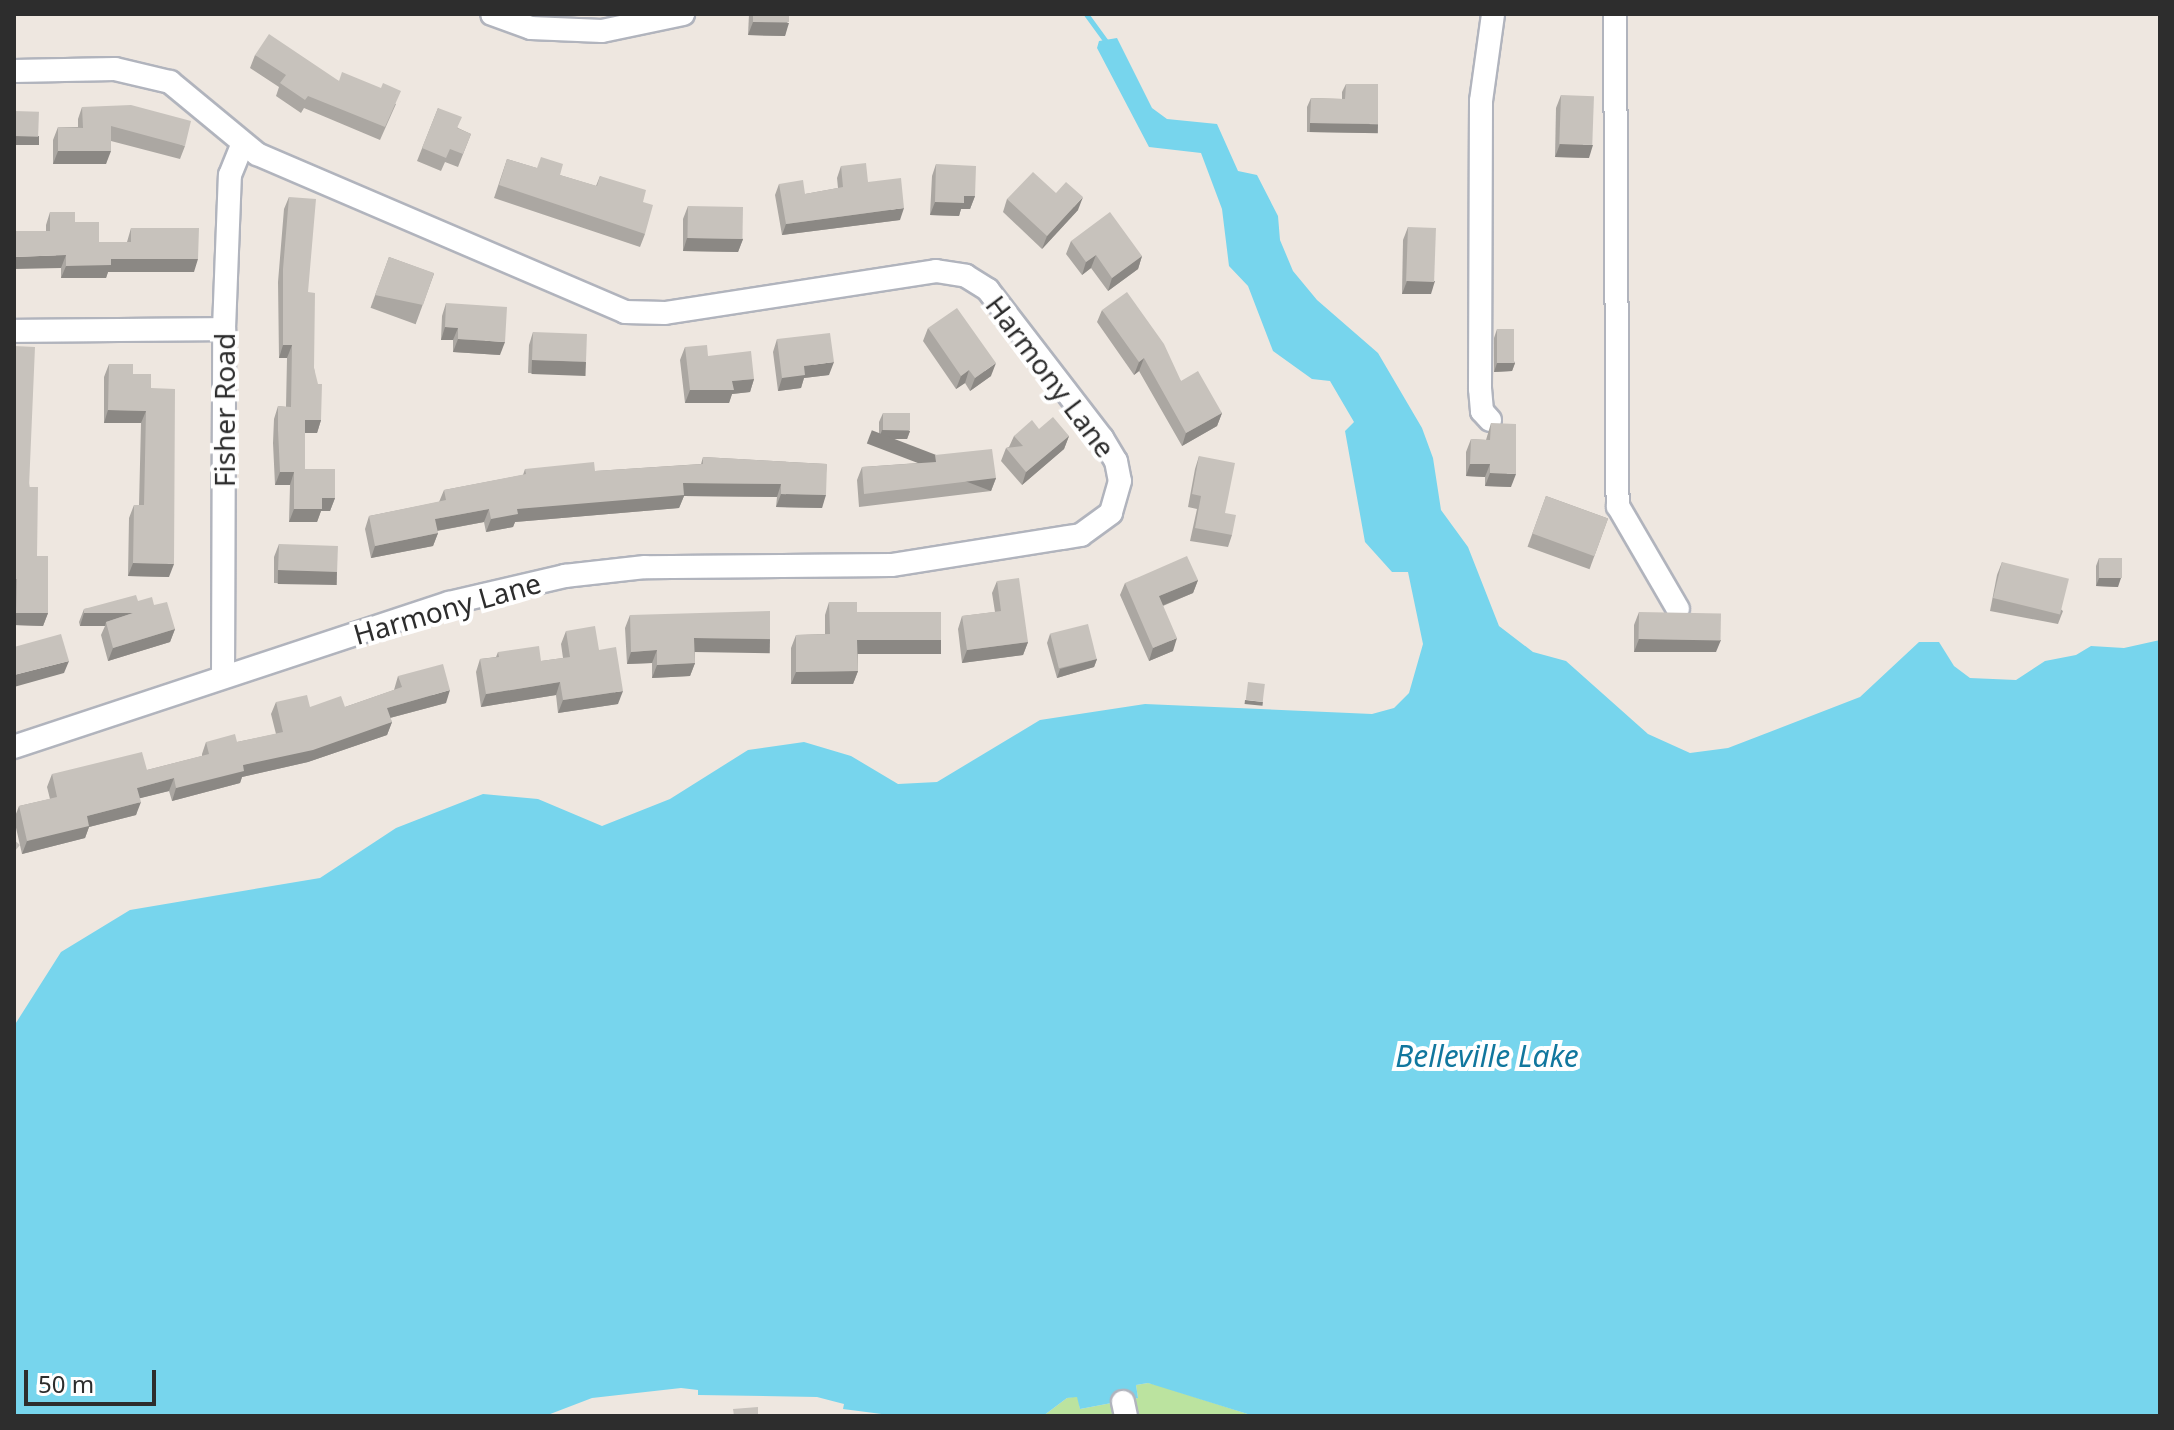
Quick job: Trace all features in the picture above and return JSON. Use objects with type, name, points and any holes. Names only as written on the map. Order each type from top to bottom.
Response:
[{"type":"street","points":[[492,14],[531,28],[602,31],[683,14]]},
{"type":"street","points":[[1490,420],[1482,411],[1480,389],[1481,101],[1493,14]]},
{"type":"street","points":[[1615,14],[1618,506],[1678,609]]},
{"type":"street","name":"Harmony Lane","points":[[14,71],[115,69],[147,73],[187,92],[242,146],[625,312],[665,313],[936,271],[966,276],[988,290],[1102,438],[1116,461],[1120,481],[1111,513],[1081,535],[891,565],[645,567],[565,576],[449,603],[14,747]]},
{"type":"street","name":"Fisher Road","points":[[223,677],[224,329],[230,175],[242,146]]},
{"type":"street","points":[[14,331],[224,329]]},
{"type":"green space","points":[[1148,1383],[1254,1416],[1043,1416],[1067,1398],[1078,1396],[1080,1409],[1138,1398],[1136,1385]]},
{"type":"water","name":"Belleville Lake","points":[[1117,38],[1152,108],[1167,119],[1217,124],[1238,171],[1257,175],[1278,216],[1280,240],[1293,271],[1317,300],[1378,353],[1422,428],[1433,458],[1441,510],[1468,547],[1499,626],[1533,652],[1566,661],[1648,734],[1690,753],[1728,748],[1860,697],[1919,642],[1939,642],[1954,666],[1970,678],[2016,680],[2045,661],[2076,655],[2091,646],[2124,648],[2160,640],[2160,1416],[1254,1416],[1148,1383],[1136,1385],[1138,1398],[1080,1409],[1077,1397],[1067,1398],[1043,1416],[897,1416],[843,1409],[844,1404],[817,1397],[698,1395],[698,1390],[681,1388],[592,1398],[545,1416],[14,1416],[14,1026],[61,952],[130,910],[320,878],[396,828],[483,794],[538,799],[602,826],[670,799],[748,750],[804,742],[851,756],[898,784],[937,782],[1040,720],[1145,704],[1372,714],[1394,708],[1409,693],[1423,644],[1408,572],[1392,572],[1365,542],[1345,431],[1354,422],[1330,381],[1312,379],[1273,351],[1248,286],[1229,266],[1222,209],[1201,153],[1149,147],[1097,48],[1099,41]]},
{"type":"building","points":[[753,14],[789,14],[789,22],[753,22]]},
{"type":"building","points":[[269,34],[339,81],[342,72],[381,88],[383,83],[401,91],[385,127],[308,96],[305,100],[280,83],[286,75],[255,55]]},
{"type":"building","points":[[1346,84],[1378,84],[1378,124],[1310,123],[1311,98],[1345,99]]},
{"type":"building","points":[[1561,95],[1594,96],[1592,145],[1559,144]]},
{"type":"building","points":[[131,105],[191,121],[185,146],[111,126],[111,151],[58,151],[58,127],[83,128],[82,107]]},
{"type":"building","points":[[438,108],[462,117],[457,128],[471,134],[463,154],[450,149],[446,158],[422,148]]},
{"type":"building","points":[[14,111],[39,112],[38,137],[14,136]]},
{"type":"building","points":[[541,157],[563,164],[560,175],[597,186],[600,176],[646,190],[643,202],[653,205],[645,234],[499,185],[507,159],[537,168]]},
{"type":"building","points":[[866,163],[868,182],[901,178],[904,208],[786,224],[779,184],[803,180],[805,194],[843,187],[841,166]]},
{"type":"building","points":[[936,164],[976,166],[975,196],[964,196],[964,203],[935,202]]},
{"type":"building","points":[[1033,172],[1056,193],[1066,182],[1083,197],[1047,236],[1007,199]]},
{"type":"building","points":[[289,197],[316,199],[308,292],[315,293],[314,368],[318,384],[322,384],[321,420],[305,420],[305,469],[335,469],[335,498],[322,498],[322,509],[294,509],[294,472],[280,472],[278,406],[291,407],[292,345],[283,345],[283,269]]},
{"type":"building","points":[[688,206],[743,207],[742,239],[687,238]]},
{"type":"building","points":[[50,212],[75,212],[75,222],[99,222],[99,242],[131,242],[131,228],[199,228],[198,259],[111,259],[111,265],[66,266],[66,255],[14,257],[14,231],[50,231]]},
{"type":"building","points":[[1110,212],[1142,256],[1112,278],[1096,255],[1086,262],[1071,241]]},
{"type":"building","points":[[1408,227],[1436,228],[1434,282],[1406,281]]},
{"type":"building","points":[[389,257],[434,273],[423,305],[375,295]]},
{"type":"building","points":[[1127,292],[1164,344],[1181,381],[1198,371],[1222,413],[1186,433],[1144,358],[1139,362],[1102,310]]},
{"type":"building","points":[[446,303],[507,307],[505,342],[458,339],[458,328],[445,327]]},
{"type":"building","points":[[957,308],[996,363],[975,378],[969,370],[961,376],[928,328]]},
{"type":"building","points":[[1497,329],[1514,329],[1514,363],[1497,363]]},
{"type":"building","points":[[533,332],[587,334],[586,362],[532,360]]},
{"type":"building","points":[[830,333],[834,362],[804,366],[805,375],[782,378],[777,339]]},
{"type":"building","points":[[707,345],[708,356],[751,351],[754,379],[732,381],[734,390],[690,390],[685,347]]},
{"type":"building","points":[[14,346],[35,347],[29,487],[38,487],[37,556],[48,556],[48,613],[16,613]]},
{"type":"building","points":[[109,364],[133,364],[133,374],[151,374],[151,388],[175,389],[174,564],[133,563],[134,505],[144,505],[146,411],[108,410]]},
{"type":"building","points":[[883,413],[910,413],[910,430],[883,430]]},
{"type":"building","points":[[1053,417],[1069,436],[1026,472],[1006,448],[1023,446],[1014,436],[1032,420],[1039,429]]},
{"type":"building","points":[[1491,423],[1516,424],[1516,474],[1490,473],[1490,464],[1470,464],[1471,439],[1490,440]]},
{"type":"building","points":[[992,449],[996,478],[864,494],[862,467],[936,462],[935,455]]},
{"type":"building","points":[[1199,456],[1235,463],[1225,513],[1236,515],[1232,535],[1195,528],[1201,496],[1192,494]]},
{"type":"building","points":[[703,457],[827,464],[826,495],[781,494],[781,484],[683,483],[684,495],[517,509],[518,514],[491,519],[489,509],[435,519],[438,533],[375,546],[369,516],[446,500],[444,490],[526,474],[525,469],[594,462],[595,471],[703,464]]},
{"type":"building","points":[[1546,496],[1608,519],[1594,556],[1532,534]]},
{"type":"building","points":[[279,544],[338,546],[337,572],[278,570]]},
{"type":"building","points":[[1187,556],[1198,580],[1159,596],[1177,638],[1153,648],[1125,583]]},
{"type":"building","points":[[2099,558],[2122,558],[2122,578],[2099,578]]},
{"type":"building","points":[[2002,562],[2069,579],[2060,615],[1993,598]]},
{"type":"building","points":[[1019,578],[1028,642],[967,650],[962,616],[1001,611],[997,581]]},
{"type":"building","points":[[136,595],[138,601],[152,597],[154,605],[167,602],[175,629],[113,648],[106,622],[133,613],[84,613],[84,609]]},
{"type":"building","points":[[829,602],[857,602],[857,612],[941,612],[941,640],[857,640],[858,671],[796,672],[796,635],[830,634]]},
{"type":"building","points":[[770,611],[770,639],[694,638],[695,663],[657,665],[657,650],[631,652],[630,615]]},
{"type":"building","points":[[1639,612],[1721,613],[1721,640],[1639,639]]},
{"type":"building","points":[[1088,624],[1097,659],[1059,668],[1050,633]]},
{"type":"building","points":[[595,626],[599,650],[616,647],[623,691],[563,700],[560,682],[486,694],[480,659],[499,657],[498,652],[539,646],[541,661],[570,657],[566,631]]},
{"type":"building","points":[[61,634],[69,661],[14,675],[14,647]]},
{"type":"building","points":[[443,664],[450,690],[387,708],[392,722],[313,750],[243,765],[244,771],[176,788],[174,778],[137,788],[141,802],[87,816],[89,826],[27,841],[19,806],[57,797],[52,774],[142,752],[147,770],[209,754],[206,742],[235,734],[237,742],[283,732],[276,702],[307,695],[310,707],[341,696],[345,707],[402,687],[398,676]]},
{"type":"building","points":[[1248,682],[1265,684],[1263,702],[1246,700]]},
{"type":"building","points":[[758,1407],[758,1416],[734,1416],[733,1409]]},
{"type":"waterway","points":[[1086,14],[1109,46]]}]
